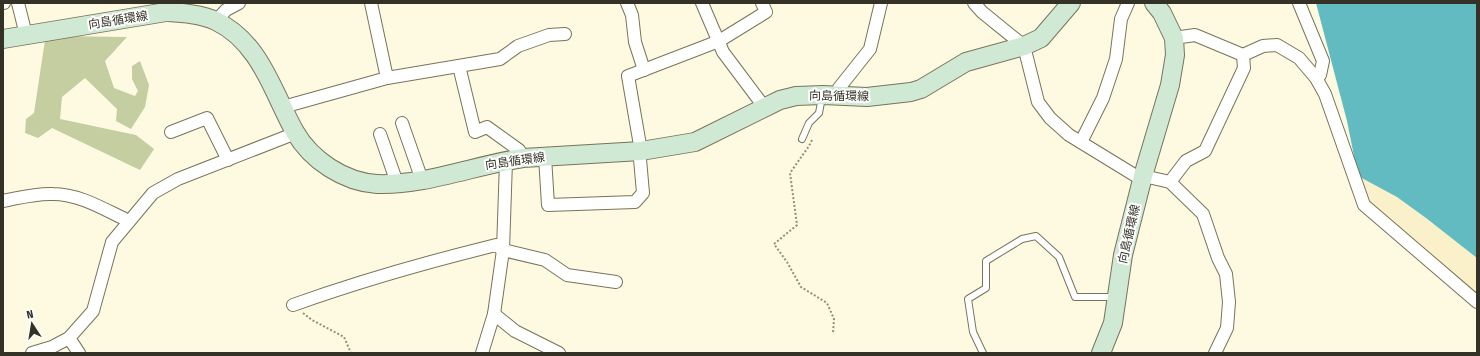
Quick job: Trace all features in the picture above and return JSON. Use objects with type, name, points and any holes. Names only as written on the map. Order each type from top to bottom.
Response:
[{"type":"main road","name":"向島循環線","points":[[3,39],[166,12],[191,14],[216,21],[235,34],[253,52],[266,72],[296,134],[312,154],[334,171],[353,179],[376,184],[422,180],[514,159],[641,151],[694,142],[780,100],[796,96],[830,95],[867,97],[911,92],[921,89],[966,62],[1024,46],[1041,38],[1071,3]]},
{"type":"main road","name":"向島循環線","points":[[1101,353],[1113,323],[1123,254],[1143,176],[1170,85],[1175,55],[1174,38],[1162,14],[1154,3]]},
{"type":"street","points":[[18,3],[26,35]]},
{"type":"street","points":[[216,21],[226,10],[239,3]]},
{"type":"street","points":[[371,3],[387,78]]},
{"type":"street","points":[[627,3],[632,15],[635,42],[644,70]]},
{"type":"street","points":[[702,3],[723,52],[765,108]]},
{"type":"street","points":[[545,156],[548,205],[635,202],[643,193],[640,159],[641,151],[628,76],[719,41],[766,12],[762,3]]},
{"type":"street","points":[[830,95],[839,88],[870,49],[881,3]]},
{"type":"street","points":[[974,3],[982,12],[1024,46],[1038,102],[1050,118],[1069,135],[1136,176],[1143,176],[1170,182],[1203,214],[1218,258],[1226,274],[1229,302],[1227,328],[1215,353]]},
{"type":"street","points":[[1081,142],[1104,98],[1116,59],[1121,19],[1128,3]]},
{"type":"street","points":[[1299,3],[1323,61],[1320,75],[1316,78]]},
{"type":"street","points":[[283,107],[387,78],[500,59],[518,46],[549,35],[565,34]]},
{"type":"street","points":[[1174,38],[1195,35],[1243,55],[1263,46],[1277,45],[1300,58],[1316,78],[1325,94],[1364,205],[1477,302]]},
{"type":"street","points":[[1170,182],[1186,161],[1205,151],[1244,68],[1243,55]]},
{"type":"street","points":[[459,66],[475,132],[487,128],[519,150],[514,159],[494,314],[482,353]]},
{"type":"street","points":[[171,132],[207,118],[228,160]]},
{"type":"street","points":[[402,123],[422,180]]},
{"type":"street","points":[[32,353],[52,347],[69,338],[93,311],[112,242],[153,193],[178,179],[296,134]]},
{"type":"street","points":[[380,134],[397,183]]},
{"type":"street","points":[[3,201],[37,195],[53,194],[75,197],[94,204],[129,221]]},
{"type":"street","points":[[292,304],[358,282],[426,262],[496,245],[502,250],[545,260],[567,275],[616,282]]},
{"type":"street","points":[[494,314],[515,331],[559,353]]},
{"type":"street","points":[[69,338],[79,353]]},
{"type":"lane","points":[[802,139],[809,123],[819,114],[830,95]]},
{"type":"lane","points":[[983,353],[973,332],[968,299],[986,288],[986,261],[1022,239],[1036,236],[1059,256],[1074,297],[1117,297]]},
{"type":"path","points":[[812,139],[809,146],[790,173],[796,225],[774,244],[787,262],[801,287],[827,303],[832,311],[834,319],[833,333]]},
{"type":"path","points":[[292,304],[312,320],[344,337],[351,353]]},
{"type":"green space","points":[[57,36],[127,37],[105,61],[114,88],[135,96],[138,91],[132,79],[132,66],[140,61],[149,85],[145,107],[131,129],[116,121],[117,109],[85,78],[62,97],[60,119],[136,135],[154,149],[140,170],[52,128],[38,138],[25,133],[26,119],[34,113],[45,40]]},
{"type":"sand","points":[[1358,176],[1397,197],[1477,258],[1477,294],[1380,211],[1370,201]]},
{"type":"water","points":[[1316,3],[1477,3],[1477,258],[1397,197],[1358,176],[1347,121]]}]
